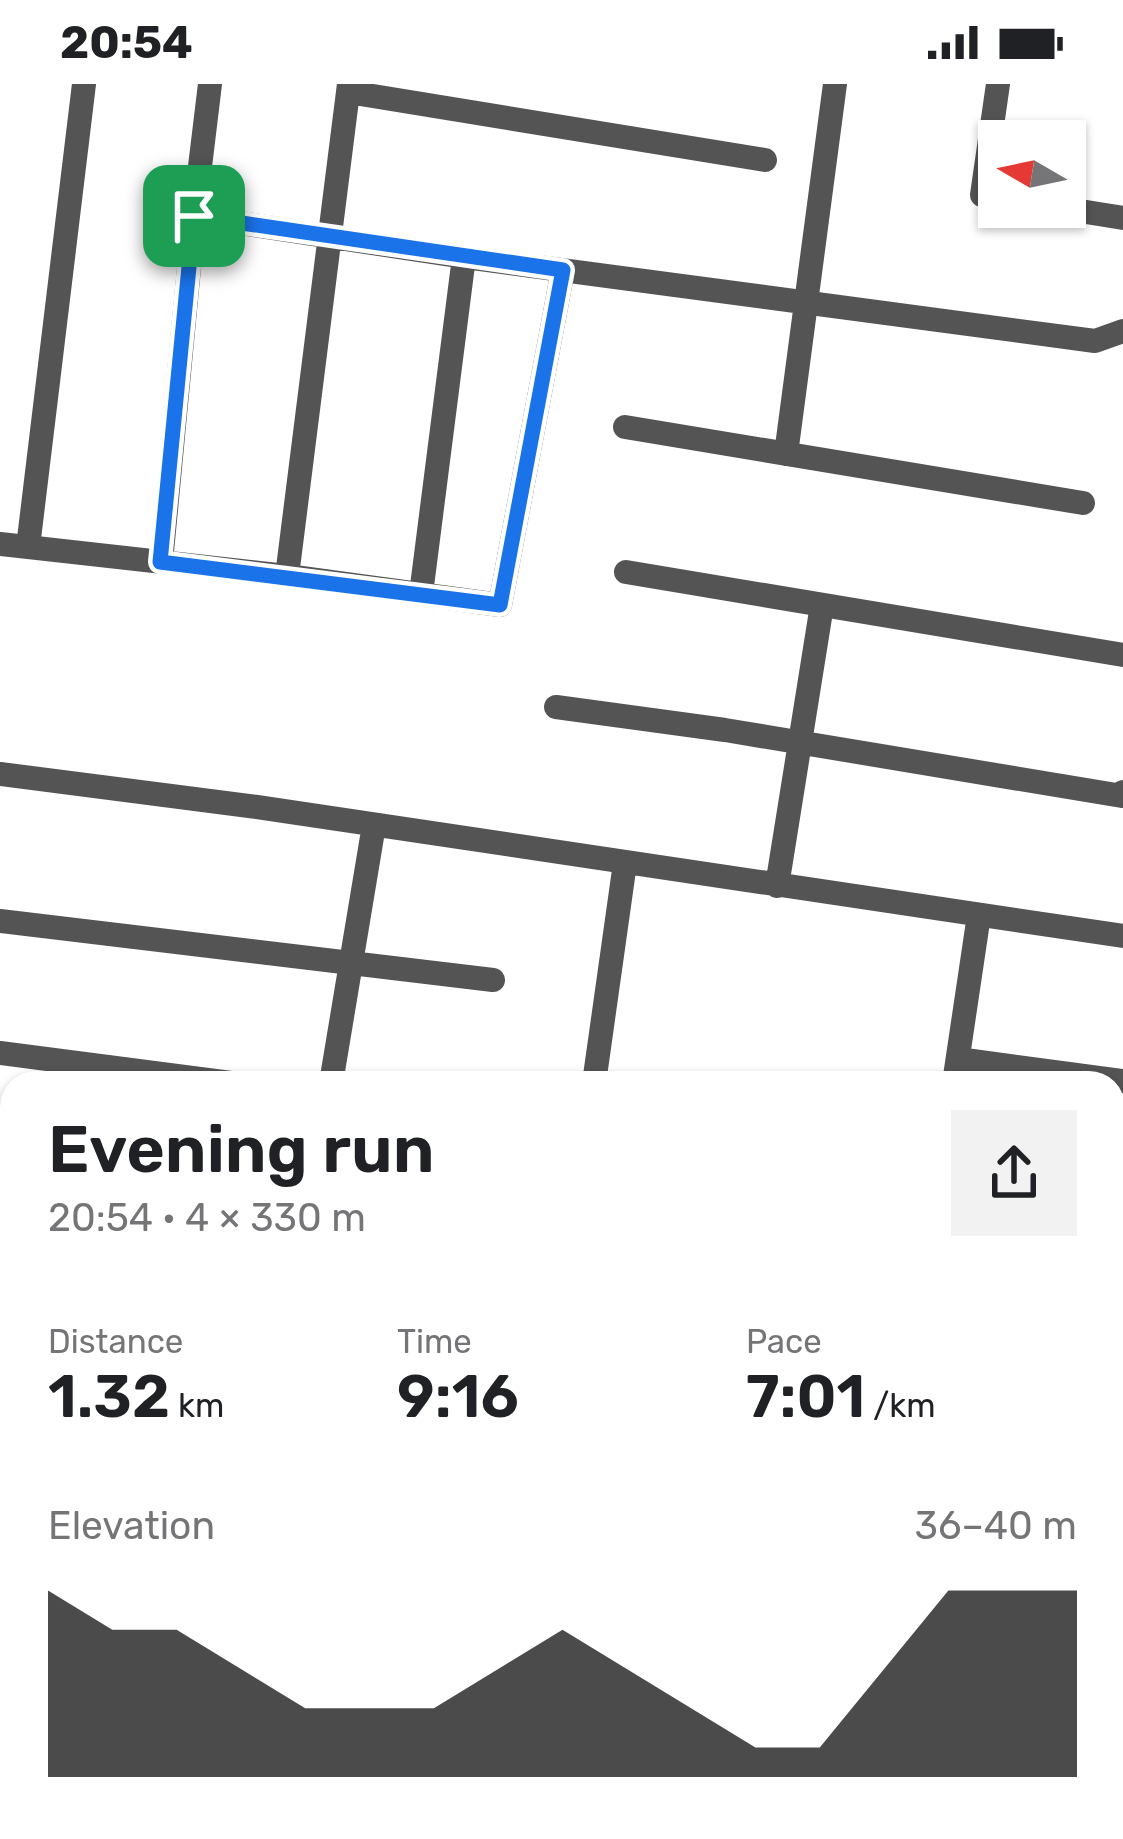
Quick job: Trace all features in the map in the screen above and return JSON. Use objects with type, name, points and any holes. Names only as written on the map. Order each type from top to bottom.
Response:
[{"type":"street","points":[[28,547],[84,84]]},
{"type":"street","points":[[160,562],[211,84]]},
{"type":"street","points":[[786,454],[835,84]]},
{"type":"street","points":[[993,120],[998,84]]},
{"type":"street","points":[[287,576],[349,88],[765,160]]},
{"type":"street","points":[[1086,212],[1123,218]]},
{"type":"street","points":[[194,216],[1095,341],[1123,331]]},
{"type":"street","points":[[421,594],[464,257]]},
{"type":"street","points":[[0,544],[500,605],[563,270]]},
{"type":"street","points":[[625,427],[1083,503]]},
{"type":"street","points":[[626,572],[1123,656]]},
{"type":"street","points":[[777,886],[822,605]]},
{"type":"street","points":[[556,707],[1123,796],[1123,792]]},
{"type":"street","points":[[0,774],[1123,936]]},
{"type":"street","points":[[333,1071],[374,825]]},
{"type":"street","points":[[596,1071],[625,863]]},
{"type":"street","points":[[956,1071],[980,915]]},
{"type":"street","points":[[0,921],[494,980]]},
{"type":"street","points":[[0,1053],[139,1071]]},
{"type":"route","points":[[194,216],[563,270],[500,605],[160,562],[194,216]]}]
